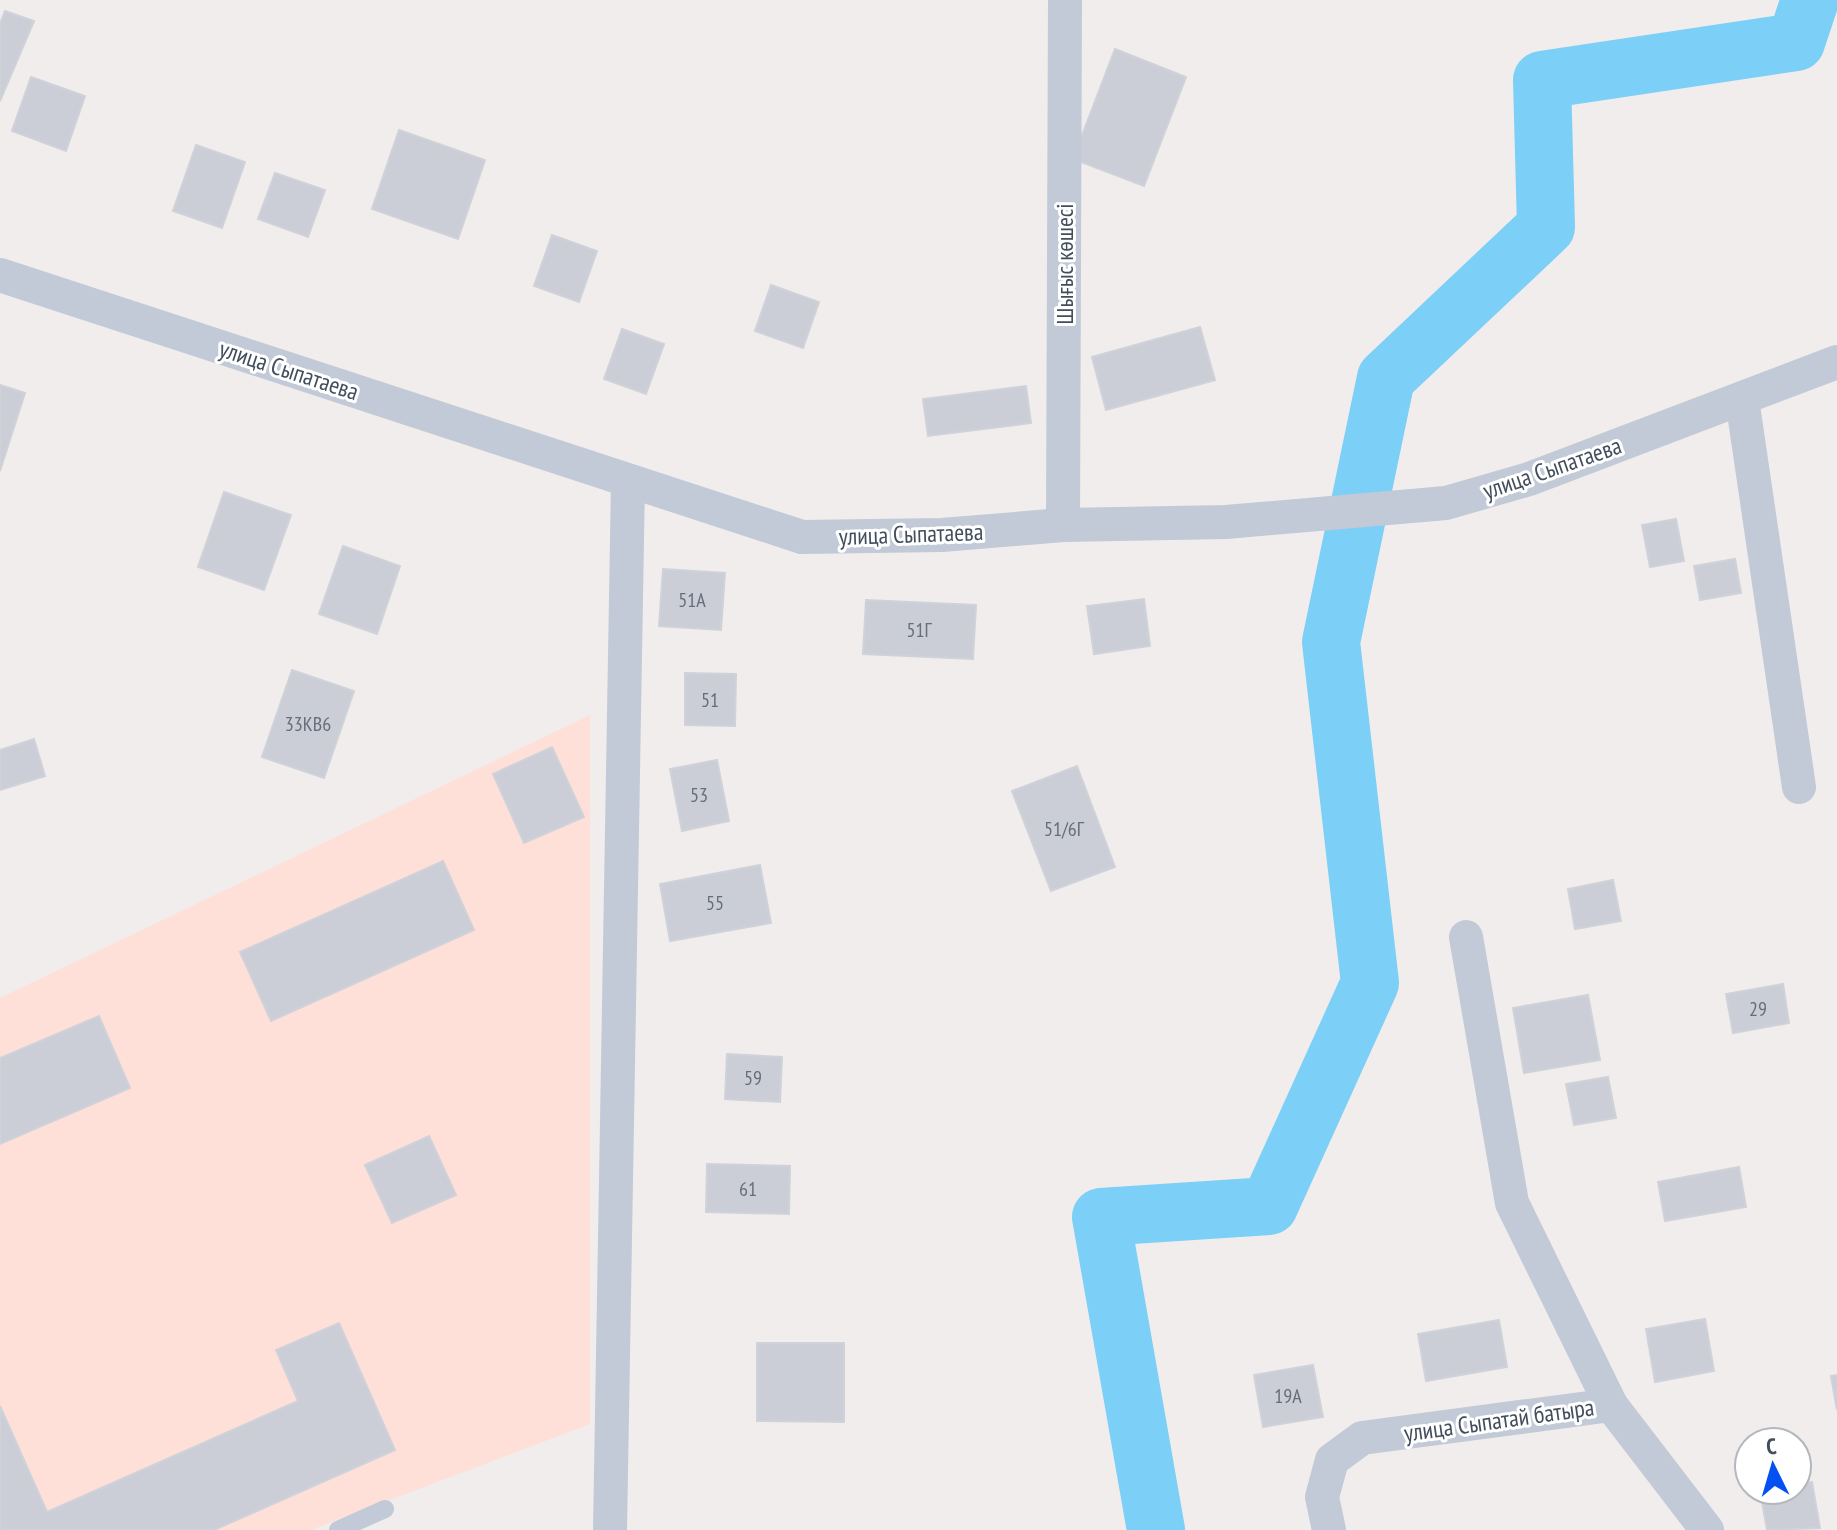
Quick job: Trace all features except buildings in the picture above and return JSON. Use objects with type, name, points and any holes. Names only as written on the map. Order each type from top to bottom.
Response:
[{"type":"street","name":"Шығыс көшесі","points":[[1063,1],[1063,525]]},
{"type":"street","name":"улица Сыпатаева","points":[[0,275],[802,537],[942,535],[1063,525],[1226,522],[1446,503],[1529,479],[1837,362]]},
{"type":"street","points":[[1742,399],[1799,787]]},
{"type":"street","points":[[610,1530],[628,481]]},
{"type":"street","points":[[1466,937],[1512,1203],[1611,1405]]},
{"type":"street","name":"улица Сыпатай батыра","points":[[1329,1530],[1322,1497],[1332,1460],[1362,1438],[1611,1405],[1707,1530]]},
{"type":"lane","points":[[338,1530],[385,1509]]},
{"type":"shaded area","points":[[590,715],[590,1424],[311,1530],[0,1530],[0,998]]},
{"type":"waterway","points":[[1156,1530],[1101,1217],[1269,1206],[1370,983],[1331,642],[1386,378],[1546,227],[1542,80],[1796,42],[1810,0]]}]
